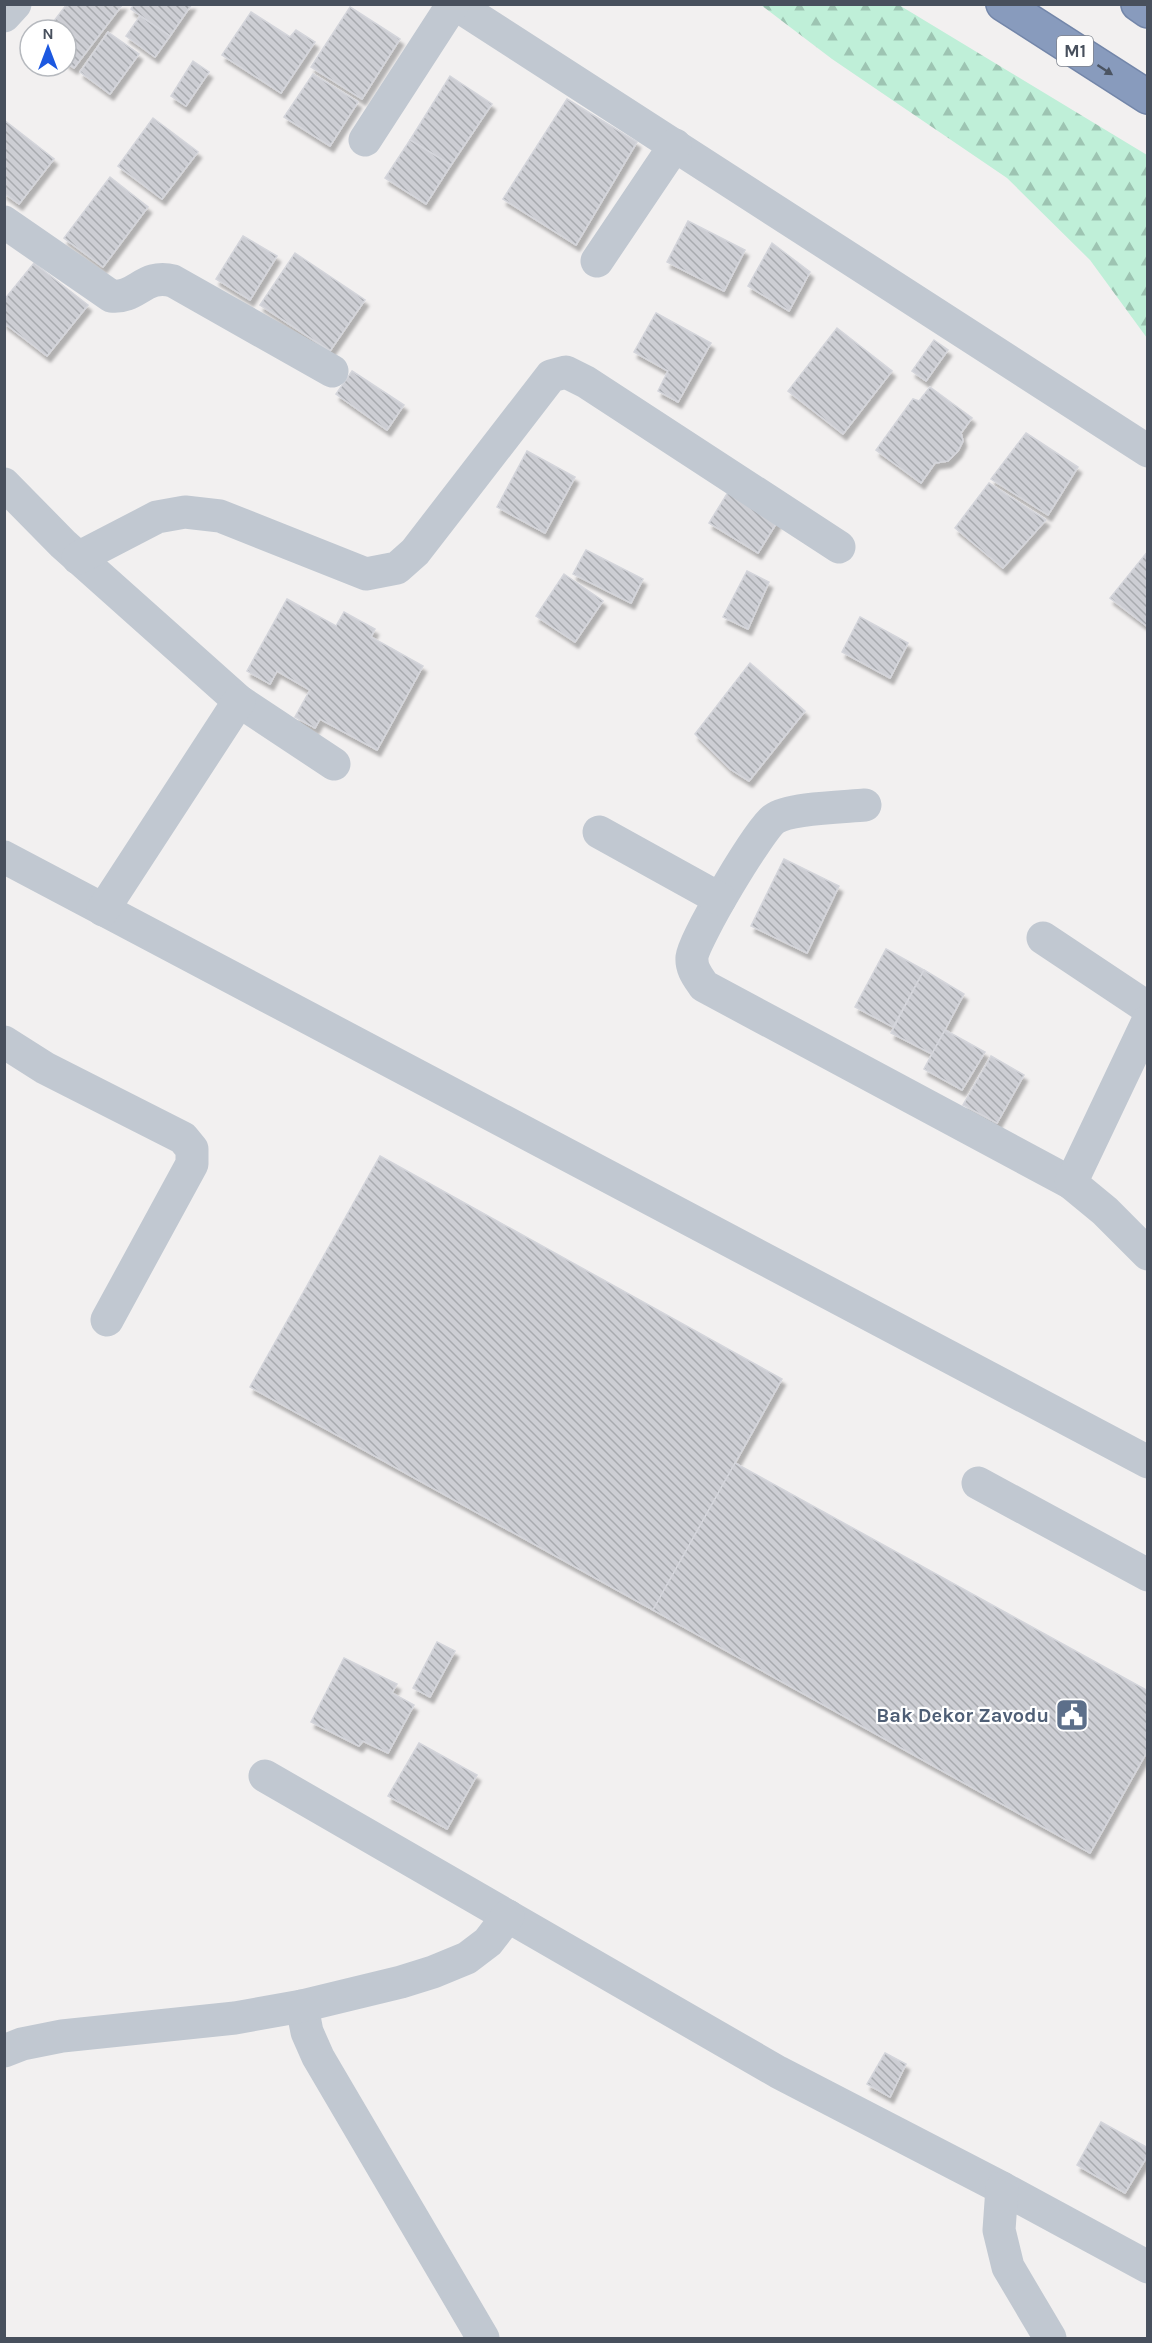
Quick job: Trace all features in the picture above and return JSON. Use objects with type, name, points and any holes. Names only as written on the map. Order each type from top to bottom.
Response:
[{"type":"highway","name":"M1","points":[[1003,4],[1148,97]]},
{"type":"highway","points":[[1138,4],[1148,10]]},
{"type":"street","points":[[4,16],[15,4]]},
{"type":"street","points":[[365,140],[454,4],[1148,451]]},
{"type":"street","points":[[597,261],[675,145]]},
{"type":"street","points":[[4,222],[111,296],[122,297],[153,280],[162,278],[173,281],[332,371]]},
{"type":"street","points":[[78,558],[157,517],[185,513],[220,516],[366,574],[397,567],[416,552],[551,376],[566,372],[586,382],[839,547]]},
{"type":"street","points":[[4,484],[78,558],[239,701],[334,764]]},
{"type":"street","points":[[104,910],[239,701]]},
{"type":"street","points":[[865,805],[794,812],[776,818],[765,828],[720,899],[692,955],[693,969],[704,986],[1071,1183],[1105,1211],[1148,1254]]},
{"type":"street","points":[[599,832],[720,899]]},
{"type":"street","points":[[4,857],[1148,1462]]},
{"type":"street","points":[[1043,938],[1148,1008]]},
{"type":"street","points":[[1071,1183],[1148,1021]]},
{"type":"street","points":[[4,1042],[45,1068],[183,1138],[192,1149],[192,1164],[107,1320]]},
{"type":"street","points":[[978,1483],[1148,1575]]},
{"type":"street","points":[[265,1776],[778,2072],[1002,2188],[1148,2267]]},
{"type":"street","points":[[4,2051],[22,2044],[62,2036],[234,2018],[302,2006],[433,1972],[467,1958],[488,1942],[508,1916]]},
{"type":"street","points":[[302,2006],[307,2032],[318,2057],[483,2338]]},
{"type":"street","points":[[1002,2188],[999,2230],[1008,2266],[1050,2338]]},
{"type":"green space","points":[[761,5],[899,5],[1147,155],[1147,338],[1090,260],[1007,178],[832,59]]},
{"type":"building","points":[[67,4],[123,4],[78,63],[78,18],[56,18]]},
{"type":"building","points":[[134,4],[192,4],[170,36],[131,9]]},
{"type":"building","points":[[350,7],[400,39],[362,99],[311,67]]},
{"type":"building","points":[[251,12],[290,37],[296,30],[315,42],[281,93],[222,55]]},
{"type":"building","points":[[140,16],[170,36],[155,57],[126,36]]},
{"type":"building","points":[[108,32],[139,54],[110,94],[80,72]]},
{"type":"building","points":[[193,61],[209,72],[186,106],[171,96]]},
{"type":"building","points":[[313,74],[358,102],[330,146],[284,117]]},
{"type":"building","points":[[450,76],[492,104],[451,165],[410,140]]},
{"type":"building","points":[[567,99],[637,142],[576,245],[503,199]]},
{"type":"building","points":[[153,118],[198,152],[162,199],[118,166]]},
{"type":"building","points":[[4,120],[54,159],[19,204],[4,193]]},
{"type":"building","points":[[410,140],[451,165],[426,204],[385,178]]},
{"type":"building","points":[[110,177],[148,207],[103,267],[64,238]]},
{"type":"building","points":[[688,221],[745,250],[724,291],[667,262]]},
{"type":"building","points":[[243,236],[277,256],[250,300],[216,279]]},
{"type":"building","points":[[772,243],[810,272],[789,311],[748,286]]},
{"type":"building","points":[[295,253],[365,300],[330,351],[260,305]]},
{"type":"building","points":[[34,263],[88,305],[47,356],[4,323],[4,300]]},
{"type":"building","points":[[656,313],[711,343],[678,402],[658,391],[668,371],[634,352]]},
{"type":"building","points":[[837,328],[892,371],[843,434],[788,391]]},
{"type":"building","points":[[934,340],[948,350],[926,381],[912,371]]},
{"type":"building","points":[[352,371],[404,405],[387,430],[336,394]]},
{"type":"building","points":[[930,387],[972,418],[961,433],[963,441],[958,451],[948,461],[935,463],[921,483],[876,450],[913,399],[919,401]]},
{"type":"building","points":[[1026,433],[1078,467],[1048,515],[991,479]]},
{"type":"building","points":[[527,451],[575,477],[545,533],[497,507]]},
{"type":"building","points":[[989,483],[1046,520],[1003,568],[955,528]]},
{"type":"building","points":[[730,489],[779,519],[758,553],[709,523]]},
{"type":"building","points":[[586,550],[643,579],[631,603],[573,574]]},
{"type":"building","points":[[1148,551],[1148,627],[1110,598]]},
{"type":"building","points":[[747,571],[769,582],[748,629],[723,617]]},
{"type":"building","points":[[564,574],[603,601],[575,642],[536,616]]},
{"type":"building","points":[[287,599],[336,626],[344,612],[375,629],[371,637],[423,666],[377,750],[320,719],[315,728],[295,717],[310,690],[277,671],[270,684],[247,671]]},
{"type":"building","points":[[860,617],[908,643],[890,678],[842,652]]},
{"type":"building","points":[[750,663],[805,711],[749,781],[730,769],[695,734]]},
{"type":"building","points":[[784,859],[839,886],[807,953],[751,926]]},
{"type":"building","points":[[886,949],[924,970],[893,1027],[855,1007]]},
{"type":"building","points":[[924,970],[964,994],[932,1054],[891,1033]]},
{"type":"building","points":[[945,1030],[985,1052],[962,1090],[924,1069]]},
{"type":"building","points":[[991,1056],[1024,1075],[997,1123],[963,1105]]},
{"type":"building","points":[[380,1156],[782,1379],[653,1610],[250,1387]]},
{"type":"building","points":[[735,1463],[1148,1691],[1148,1750],[1090,1853],[653,1610]]},
{"type":"building","points":[[437,1642],[455,1651],[430,1697],[413,1688]]},
{"type":"building","points":[[344,1658],[397,1684],[392,1693],[414,1705],[388,1753],[363,1741],[359,1746],[311,1722]]},
{"type":"building","points":[[419,1743],[477,1775],[447,1829],[388,1796]]},
{"type":"building","points":[[885,2053],[906,2064],[890,2097],[867,2084]]},
{"type":"building","points":[[1101,2122],[1148,2148],[1148,2155],[1125,2193],[1077,2165]]},
{"type":"place","name":"Bak Dekor Zavodu","points":[[1072,1715]]}]
